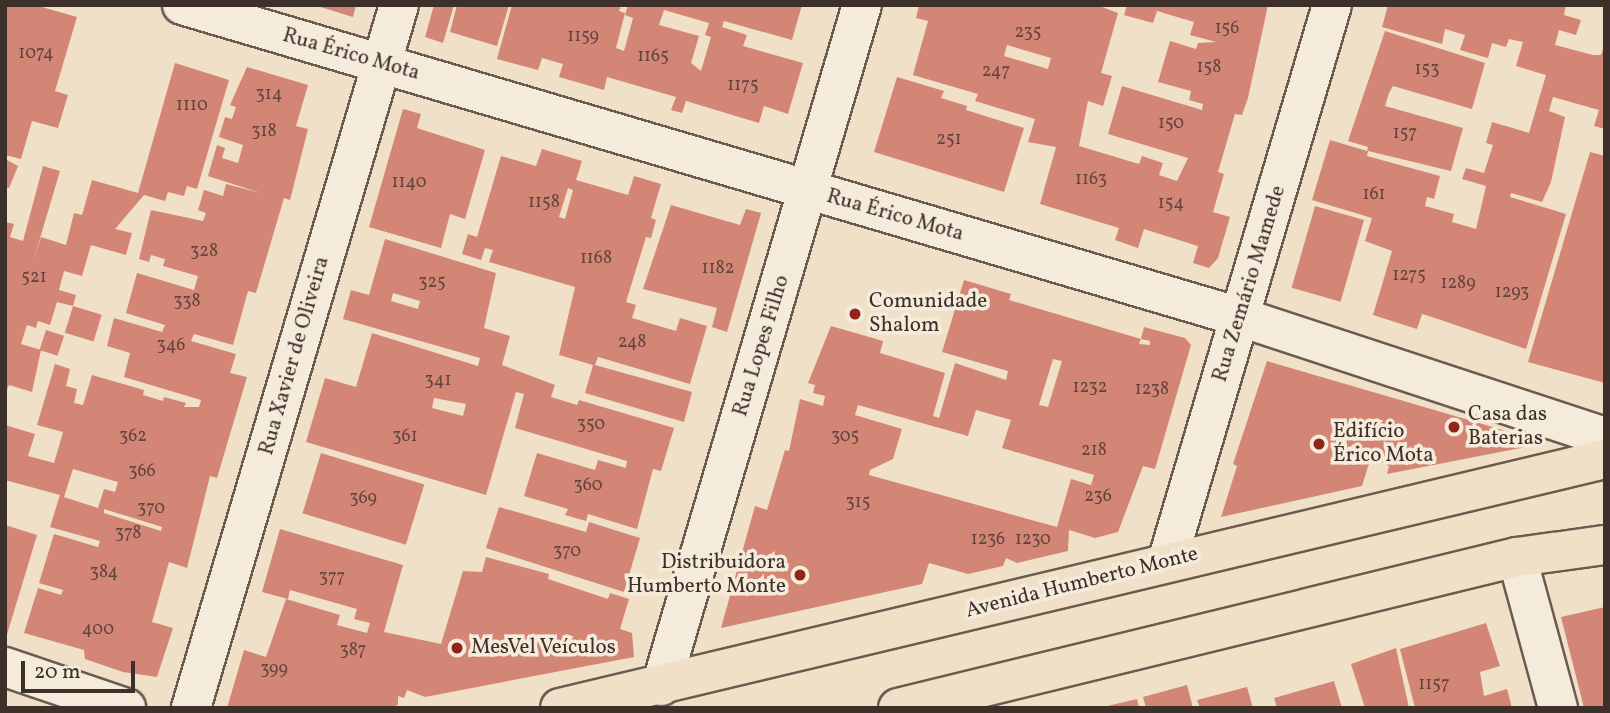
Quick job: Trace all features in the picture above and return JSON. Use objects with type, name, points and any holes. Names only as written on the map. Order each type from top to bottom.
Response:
[{"type":"main road","name":"Avenida Humberto Monte","points":[[560,708],[1605,460]]},
{"type":"main road","points":[[898,708],[1517,557],[1605,545]]},
{"type":"street","name":"Rua Érico Mota","points":[[182,5],[1240,317],[1605,437]]},
{"type":"street","name":"Rua Xavier de Oliveira","points":[[191,708],[399,5]]},
{"type":"street","name":"Rua Lopes Filho","points":[[661,686],[862,5]]},
{"type":"street","name":"Rua Zemário Mamede","points":[[1167,562],[1332,5]]},
{"type":"street","points":[[1517,557],[1558,708]]},
{"type":"street","points":[[5,667],[126,708]]},
{"type":"building","points":[[5,5],[35,5],[77,17],[55,91],[68,95],[58,128],[32,121],[21,159],[5,155]]},
{"type":"building","points":[[314,5],[356,5],[353,17]]},
{"type":"building","points":[[434,5],[454,5],[443,43],[425,37]]},
{"type":"building","points":[[457,5],[509,5],[497,46],[450,32]]},
{"type":"building","points":[[512,5],[621,5],[619,11],[625,13],[616,48],[624,51],[633,18],[625,15],[628,5],[802,5],[792,40],[724,21],[722,27],[747,35],[743,46],[803,63],[788,114],[764,106],[759,123],[686,101],[682,113],[671,110],[676,97],[607,77],[604,90],[559,77],[563,64],[542,58],[538,70],[497,59]],"holes":[[[664,10],[709,23],[705,35],[711,37],[701,71],[691,63],[699,36],[659,25]]]},
{"type":"building","points":[[919,5],[1097,5],[1118,13],[1101,73],[1112,76],[1103,106],[1088,101],[1079,146],[1139,164],[1142,156],[1163,163],[1159,175],[1177,181],[1188,158],[1108,134],[1122,86],[1202,110],[1203,104],[1189,100],[1191,91],[1158,82],[1170,41],[1196,49],[1198,43],[1216,42],[1190,35],[1194,22],[1157,11],[1153,23],[1124,15],[1127,5],[1268,5],[1248,98],[1242,115],[1235,114],[1218,172],[1224,174],[1213,212],[1230,217],[1218,258],[1209,268],[1193,263],[1198,246],[1144,229],[1138,248],[1115,240],[1119,228],[1040,204],[1056,147],[1028,142],[1035,119],[975,101],[978,94],[913,75],[928,21],[916,18]],"holes":[[[1007,45],[1051,58],[1048,69],[1004,56]]]},
{"type":"building","points":[[1388,5],[1566,5],[1564,15],[1581,20],[1576,35],[1559,30],[1555,45],[1601,55],[1605,44],[1605,129],[1594,126],[1599,110],[1553,97],[1549,111],[1565,117],[1551,182],[1542,202],[1511,193],[1510,197],[1566,214],[1526,349],[1422,314],[1417,329],[1373,315],[1392,251],[1365,241],[1372,218],[1312,200],[1330,140],[1367,151],[1368,147],[1348,141],[1385,31],[1485,63],[1472,109],[1393,86],[1389,93],[1385,106],[1463,128],[1451,171],[1368,151],[1367,156],[1440,176],[1434,199],[1427,197],[1425,206],[1454,214],[1452,222],[1476,229],[1486,186],[1462,179],[1466,168],[1484,173],[1493,145],[1486,143],[1492,122],[1529,133],[1546,75],[1516,66],[1523,42],[1509,39],[1506,47],[1492,43],[1488,58],[1460,50],[1465,35],[1445,29],[1442,44],[1382,27]]},
{"type":"building","points":[[175,63],[229,80],[197,189],[187,186],[184,196],[168,192],[165,201],[144,195],[115,229],[132,233],[126,255],[91,245],[82,276],[64,271],[59,290],[76,295],[73,306],[57,302],[50,325],[38,321],[36,328],[27,325],[21,344],[41,350],[32,392],[9,385],[5,394],[5,222],[14,224],[10,237],[23,241],[43,166],[60,171],[33,262],[41,237],[66,245],[74,213],[82,215],[92,180],[138,193]]},
{"type":"building","points":[[247,67],[308,85],[296,126],[308,129],[290,200],[284,198],[256,293],[248,291],[233,345],[194,334],[191,341],[236,354],[230,373],[247,377],[217,478],[210,476],[187,568],[169,562],[152,622],[173,628],[157,677],[123,672],[85,659],[84,650],[24,633],[38,588],[61,595],[63,590],[39,583],[54,534],[98,547],[100,541],[50,527],[60,495],[5,480],[5,425],[35,434],[28,456],[54,463],[63,432],[37,425],[55,364],[70,369],[66,386],[77,389],[74,403],[83,405],[92,375],[144,390],[143,395],[163,401],[164,397],[186,403],[184,407],[199,407],[201,400],[124,377],[130,353],[107,346],[114,318],[162,332],[165,325],[126,313],[137,273],[194,290],[198,276],[163,266],[165,259],[151,255],[149,262],[139,259],[151,210],[203,221],[206,213],[198,210],[204,190],[223,196],[226,184],[261,193],[208,176],[217,145],[225,148],[222,158],[238,163],[243,145],[219,137],[225,117],[232,119],[236,107],[230,105]],"holes":[[[73,469],[118,482],[115,492],[104,489],[98,508],[64,497]],[[104,509],[162,527],[161,531],[104,513]]]},
{"type":"building","points":[[897,77],[944,91],[941,98],[967,106],[966,110],[1024,128],[1004,192],[874,152]]},
{"type":"building","points":[[403,109],[421,114],[417,128],[485,150],[465,219],[450,214],[441,248],[369,227]]},
{"type":"building","points":[[542,149],[582,161],[576,180],[628,195],[634,176],[661,184],[651,218],[656,220],[651,238],[646,237],[626,302],[636,305],[632,318],[676,331],[680,318],[707,326],[690,384],[598,357],[595,365],[692,392],[684,422],[585,393],[593,365],[559,355],[575,287],[489,262],[493,250],[485,248],[481,260],[462,254],[468,234],[477,237],[501,156],[536,166]],"holes":[[[568,188],[573,190],[565,219],[559,217]]]},
{"type":"building","points":[[1590,152],[1605,156],[1605,383],[1528,362]]},
{"type":"building","points":[[5,159],[18,166],[9,188],[5,187]]},
{"type":"building","points":[[671,205],[740,225],[746,209],[761,213],[727,332],[712,327],[717,308],[643,289]]},
{"type":"building","points":[[1315,206],[1364,220],[1341,302],[1292,288]]},
{"type":"building","points":[[385,239],[496,273],[484,328],[510,336],[502,365],[555,385],[551,397],[577,405],[579,400],[674,428],[661,471],[653,469],[637,529],[588,514],[586,521],[565,515],[568,509],[524,496],[537,453],[595,470],[598,460],[626,468],[627,461],[515,428],[524,394],[516,392],[486,495],[306,442],[325,378],[356,387],[372,333],[478,366],[480,358],[343,319],[351,290],[369,295]],"holes":[[[393,293],[420,301],[418,309],[391,301]],[[434,398],[466,404],[463,416],[432,408]]]},
{"type":"building","points":[[964,280],[1011,294],[1009,300],[1141,339],[1144,327],[1185,338],[1191,345],[1155,469],[1143,466],[1118,532],[1095,538],[1069,530],[1068,551],[1017,563],[1006,558],[1003,566],[968,574],[929,563],[922,584],[721,628],[755,506],[767,510],[785,450],[789,451],[800,399],[823,406],[825,396],[813,393],[815,385],[808,383],[831,326],[883,341],[880,353],[945,373],[933,416],[939,418],[955,363],[1006,380],[1008,371],[942,352]],"holes":[[[1141,339],[1150,341],[1150,345],[1139,344]],[[1053,359],[1062,361],[1048,407],[1039,405]],[[858,405],[968,436],[976,410],[1011,420],[1002,448],[1094,475],[1091,485],[1071,479],[1057,527],[869,475],[870,470],[893,459],[902,429],[855,415]]]},
{"type":"building","points":[[73,306],[102,315],[94,342],[65,333]]},
{"type":"building","points":[[46,330],[64,336],[58,356],[40,350]]},
{"type":"building","name":"Edifício Érico Mota","points":[[1267,361],[1530,438],[1531,446],[1387,474],[1389,466],[1371,457],[1362,486],[1221,517],[1237,466],[1233,464]]},
{"type":"building","points":[[321,453],[424,485],[406,545],[303,513]]},
{"type":"building","points":[[499,507],[586,532],[589,522],[640,538],[624,592],[486,548]]},
{"type":"building","points":[[5,525],[37,535],[6,638],[5,638]]},
{"type":"building","points":[[280,529],[403,565],[384,632],[441,644],[463,571],[482,572],[486,557],[549,574],[548,579],[608,599],[610,593],[629,599],[620,629],[632,633],[634,657],[425,697],[407,690],[404,698],[398,696],[398,705],[387,708],[227,708],[244,650],[266,657],[286,599],[340,615],[337,625],[367,633],[370,623],[354,619],[357,609],[290,590],[288,599],[262,592]]},
{"type":"building","points":[[1605,607],[1605,708],[1584,708],[1561,617]]},
{"type":"building","points":[[1486,623],[1500,666],[1480,672],[1484,696],[1507,689],[1512,708],[1415,708],[1400,649]]},
{"type":"building","points":[[1396,648],[1409,708],[1365,708],[1351,664]]},
{"type":"building","points":[[1334,681],[1342,708],[1277,708],[1274,698]]},
{"type":"building","points":[[1187,685],[1193,708],[1146,708],[1143,697]]},
{"type":"building","points":[[1247,687],[1253,708],[1200,708],[1197,700]]},
{"type":"building","points":[[1137,699],[1139,708],[1103,708],[1103,707]]},
{"type":"place","name":"Comunidade Shalom","points":[[855,314]]},
{"type":"place","name":"Casa das Baterias","points":[[1454,427]]},
{"type":"place","name":"Edifício Érico Mota","points":[[1319,444]]},
{"type":"place","name":"Distribuidora Humberto Monte","points":[[800,575]]},
{"type":"place","name":"MesVel Veículos","points":[[457,648]]}]
